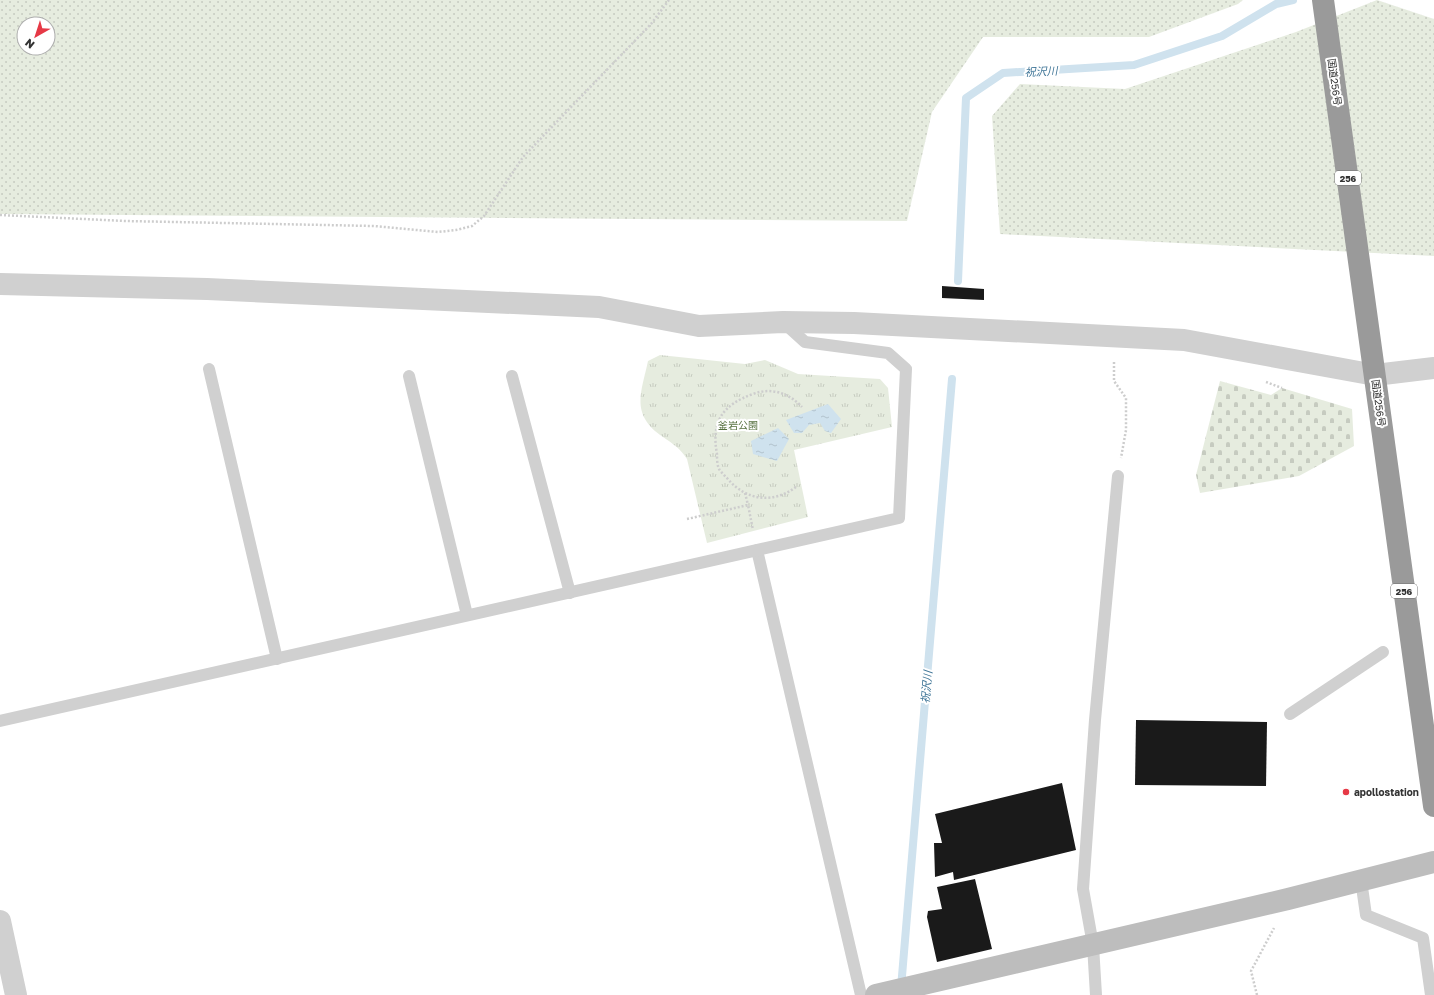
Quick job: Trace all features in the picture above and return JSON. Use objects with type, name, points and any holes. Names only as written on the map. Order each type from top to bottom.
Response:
[{"type":"highway","name":"国道256号","points":[[1323,0],[1434,806]]},
{"type":"street","points":[[0,284],[207,289],[599,307],[699,326],[783,322],[854,323],[1184,340],[1374,366],[1434,368]]},
{"type":"street","points":[[879,994],[923,988],[1092,945],[1288,899],[1434,862]]},
{"type":"street","points":[[0,921],[16,995]]},
{"type":"lane","points":[[0,721],[899,518],[906,369],[888,353],[805,342],[783,322]]},
{"type":"lane","points":[[209,369],[277,658]]},
{"type":"lane","points":[[409,376],[467,616]]},
{"type":"lane","points":[[512,376],[570,593]]},
{"type":"lane","points":[[1096,995],[1092,945],[1083,889],[1094,720],[1118,476]]},
{"type":"lane","points":[[757,550],[861,995]]},
{"type":"lane","points":[[1290,714],[1383,652]]},
{"type":"lane","points":[[1361,880],[1366,915],[1423,938],[1431,995]]},
{"type":"path","points":[[0,215],[125,221],[374,226],[438,232],[472,226],[484,216],[523,157],[651,24],[669,0]]},
{"type":"path","points":[[1114,381],[1126,398],[1126,430],[1118,476]]},
{"type":"path","points":[[796,487],[786,495],[770,498],[745,493],[734,487],[719,469],[714,440],[716,425],[727,409],[744,396],[762,390],[778,392],[792,397],[802,407]]},
{"type":"path","points":[[745,493],[757,550]]},
{"type":"path","points":[[687,519],[748,505]]},
{"type":"path","points":[[1257,995],[1252,971],[1288,899]]},
{"type":"green space","points":[[0,0],[1243,0],[1238,4],[1149,37],[983,37],[932,112],[907,221],[0,214]]},
{"type":"green space","points":[[1377,0],[1434,19],[1434,256],[1000,234],[992,116],[1020,84],[1125,89],[1296,32]]},
{"type":"green space","name":"釜岩公園","points":[[660,355],[745,364],[765,360],[798,374],[880,379],[888,388],[892,427],[794,450],[808,517],[707,543],[687,459],[676,446],[653,428],[646,420],[642,412],[640,403],[641,393],[648,361]]},
{"type":"green space","points":[[1220,381],[1271,395],[1282,388],[1352,409],[1354,446],[1299,476],[1200,493],[1196,475]]},
{"type":"water","points":[[828,404],[841,419],[831,433],[825,431],[820,423],[809,425],[802,433],[794,433],[786,420]]},
{"type":"water","points":[[778,428],[789,439],[777,461],[753,454],[751,441]]},
{"type":"building","points":[[942,286],[984,289],[984,300],[942,298]]},
{"type":"building","points":[[1136,720],[1267,722],[1266,786],[1135,785]]},
{"type":"building","points":[[1062,783],[1076,850],[954,880],[953,872],[935,877],[934,843],[942,843],[935,814]]},
{"type":"building","points":[[975,879],[992,949],[937,962],[927,917],[928,911],[942,909],[937,887]]},
{"type":"waterway","name":"祝沢川","points":[[958,281],[966,98],[1003,73],[1134,65],[1222,36],[1276,4],[1293,0]]},
{"type":"waterway","name":"祝沢川","points":[[901,988],[952,379]]},
{"type":"place","name":"apollostation","points":[[1346,792]]}]
